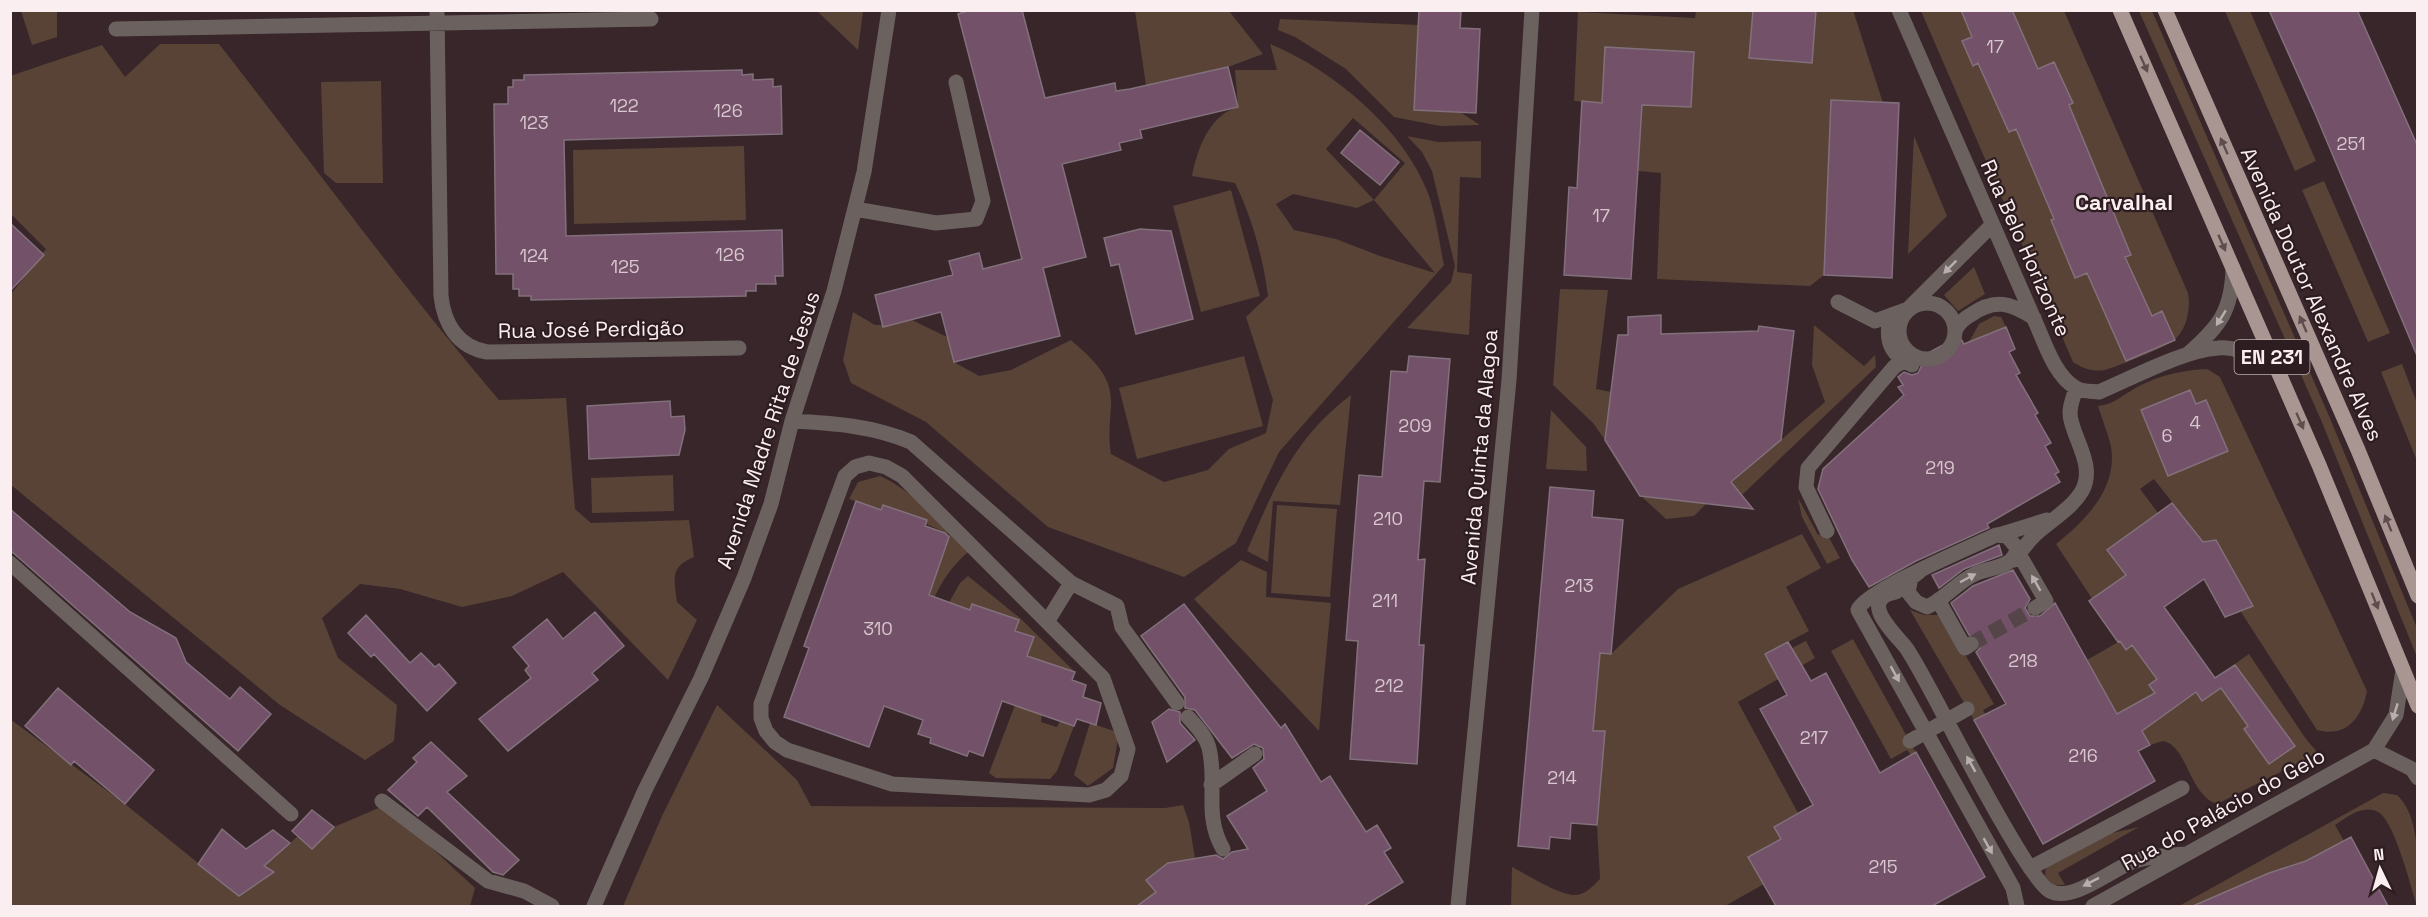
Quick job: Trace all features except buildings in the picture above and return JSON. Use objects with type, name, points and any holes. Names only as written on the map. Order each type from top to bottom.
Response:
[{"type":"main road","name":"EN 231","points":[[2120,10],[2276,365],[2418,706]]},
{"type":"main road","name":"Avenida Doutor Alexandre Alves","points":[[2164,10],[2353,439],[2418,596]]},
{"type":"street","name":"Avenida Madre Rita de Jesus","points":[[594,906],[645,790],[701,678],[744,578],[771,504],[792,421],[834,291],[864,172],[889,10]]},
{"type":"street","name":"Avenida Quinta da Alagoa","points":[[1458,906],[1509,380],[1532,10]]},
{"type":"street","name":"Rua Belo Horizonte","points":[[1899,10],[2034,319],[2058,369],[2076,388]]},
{"type":"street","points":[[116,29],[437,17],[651,19]]},
{"type":"street","name":"Rua José Perdigão","points":[[437,17],[441,296],[449,326],[461,341],[478,351],[739,348]]},
{"type":"street","points":[[855,209],[936,224],[976,219],[983,201],[956,82]]},
{"type":"street","points":[[1907,358],[1899,336],[1906,310],[1992,225]]},
{"type":"street","points":[[2186,356],[2223,318],[2232,295],[2233,268]]},
{"type":"street","points":[[1838,302],[1875,321],[1925,303],[1942,308],[1953,321],[1955,331]]},
{"type":"street","points":[[1827,531],[1806,487],[1808,468],[1894,367],[1907,358],[1934,358],[1950,347],[1955,331],[1967,316],[1989,304],[2009,304],[2034,319]]},
{"type":"street","points":[[1919,572],[1911,578],[1908,592],[1913,600],[1923,606],[1938,600],[1954,586],[1974,574],[2016,557],[2036,534],[2058,516],[2082,490],[2086,476],[2085,461],[2070,419],[2070,408],[2076,388],[2099,392],[2186,356],[2218,347],[2253,355],[2276,365]]},
{"type":"street","points":[[792,421],[843,424],[889,433],[911,442],[1071,583],[1117,606],[1122,627],[1177,703]]},
{"type":"street","points":[[862,464],[878,464],[902,476],[1047,622],[1103,678],[1127,740],[1127,758],[1121,777],[1106,790],[1098,793],[1089,795],[892,784],[787,750],[770,737],[761,718],[761,704],[845,476],[862,464]]},
{"type":"street","points":[[2017,906],[2013,888],[1858,610],[1864,600],[1996,535],[2058,516]]},
{"type":"street","points":[[1996,535],[2004,535],[2014,541],[2017,548],[2016,557],[2046,601],[2035,608]]},
{"type":"street","points":[[10,563],[291,814]]},
{"type":"street","points":[[1047,622],[1071,583]]},
{"type":"street","points":[[1908,592],[1893,592],[1880,602],[1884,624],[1905,646],[2030,868],[2050,892],[2070,893],[2133,861],[2186,854]]},
{"type":"street","points":[[1938,600],[1965,648],[1971,644]]},
{"type":"street","points":[[2403,670],[2396,716],[2374,750],[2400,761],[2412,769],[2418,778]]},
{"type":"street","points":[[1910,741],[1967,709]]},
{"type":"street","points":[[1188,717],[1209,747],[1211,817],[1215,835],[1223,849]]},
{"type":"street","name":"Rua do Palácio do Gelo","points":[[2093,906],[2374,750]]},
{"type":"street","points":[[1210,785],[1255,754]]},
{"type":"street","points":[[2030,868],[2182,788]]},
{"type":"street","points":[[382,801],[489,881],[524,891],[552,906]]},
{"type":"shaded area","points":[[1853,10],[1883,103],[1831,100],[1824,275],[1810,286],[1657,279],[1661,173],[1638,171],[1642,105],[1691,107],[1694,52],[1605,47],[1602,103],[1574,101],[1578,12],[1695,18],[1696,11],[1753,11],[1750,57],[1812,63],[1816,11]]},
{"type":"shaded area","points":[[21,11],[57,11],[57,37],[32,45]]},
{"type":"shaded area","points":[[817,11],[863,11],[858,50]]},
{"type":"shaded area","points":[[1135,11],[1229,11],[1263,54],[1228,67],[1146,85]]},
{"type":"shaded area","points":[[1921,11],[2064,11],[2188,293],[2187,318],[2182,330],[2174,340],[2151,352],[2105,370],[2096,371],[2073,362]]},
{"type":"shaded area","points":[[2139,11],[2152,11],[2329,416],[2417,628],[2417,657],[2321,420]]},
{"type":"shaded area","points":[[2225,11],[2250,11],[2316,161],[2295,171]]},
{"type":"shaded area","points":[[1280,19],[1419,25],[1460,112],[1480,125],[1440,126],[1394,117],[1346,69],[1295,37],[1278,30]]},
{"type":"shaded area","points":[[160,44],[219,44],[392,268],[499,400],[566,398],[575,509],[591,523],[689,520],[694,557],[677,569],[675,586],[677,602],[697,620],[668,680],[563,572],[512,596],[462,607],[400,589],[360,584],[322,618],[338,658],[397,705],[394,741],[365,760],[280,705],[11,485],[11,294],[46,249],[11,214],[10,76],[102,45],[125,77]]},
{"type":"shaded area","points":[[1270,44],[1294,55],[1341,85],[1384,124],[1417,169],[1428,193],[1444,265],[1279,452],[1236,543],[1184,577],[1048,527],[926,422],[851,383],[843,360],[853,312],[875,325],[892,325],[912,320],[947,337],[954,362],[979,376],[1011,370],[1071,340],[1100,368],[1109,385],[1111,454],[1164,482],[1208,470],[1229,449],[1266,433],[1273,400],[1246,317],[1268,296],[1256,238],[1235,183],[1192,176],[1197,155],[1212,125],[1228,111],[1238,107],[1235,70],[1277,70]],"holes":[[[1353,118],[1405,163],[1374,200],[1326,149]],[[1293,194],[1357,208],[1374,200],[1435,273],[1336,239],[1294,230],[1276,204]]]},
{"type":"shaded area","points":[[381,81],[383,183],[336,183],[324,173],[321,82]]},
{"type":"shaded area","points":[[1407,136],[1438,142],[1481,141],[1481,178],[1460,177],[1457,272],[1472,274],[1469,335],[1407,328],[1451,282],[1455,266],[1432,171],[1422,152]]},
{"type":"shaded area","points":[[1914,136],[1947,216],[1908,254]]},
{"type":"shaded area","points":[[744,146],[746,220],[574,224],[573,150]]},
{"type":"shaded area","points":[[2324,181],[2390,333],[2368,342],[2302,190]]},
{"type":"shaded area","points":[[1231,190],[1260,296],[1201,312],[1173,206]]},
{"type":"shaded area","points":[[1974,267],[1985,294],[1958,311],[1944,295]]},
{"type":"shaded area","points":[[1560,289],[1608,290],[1596,389],[1611,392],[1605,440],[1593,423],[1553,385]]},
{"type":"shaded area","points":[[1994,316],[2001,317],[2006,327],[1969,342],[1979,324]]},
{"type":"shaded area","points":[[1814,325],[1864,366],[1875,355],[1876,367],[1742,495],[1731,483],[1825,402],[1812,365]]},
{"type":"shaded area","points":[[1244,356],[1263,426],[1137,459],[1119,388]]},
{"type":"shaded area","points":[[2402,364],[2417,403],[2417,461],[2381,372]]},
{"type":"shaded area","points":[[2207,369],[2220,377],[2367,691],[2361,710],[2351,724],[2336,731],[2317,730],[2241,612],[2253,606],[2216,540],[2203,542],[2154,479],[2140,489],[2168,526],[2161,579],[2175,600],[2153,616],[2140,632],[2168,612],[2215,678],[2249,654],[2306,739],[2318,753],[2217,804],[2200,791],[2178,751],[2171,744],[2163,741],[2150,745],[2117,714],[2087,660],[2120,641],[2056,544],[2088,514],[2104,490],[2109,476],[2112,462],[2111,447],[2098,406],[2114,401],[2139,386],[2164,376]]},
{"type":"shaded area","points":[[1351,395],[1340,505],[1273,501],[1268,562],[1247,551],[1277,485],[1300,447],[1331,411]]},
{"type":"shaded area","points":[[1551,410],[1586,447],[1587,471],[1546,469]]},
{"type":"shaded area","points":[[673,475],[674,511],[592,513],[591,478]]},
{"type":"shaded area","points":[[880,476],[916,500],[968,552],[952,568],[941,585],[924,625],[926,605],[949,534],[883,505],[881,510],[849,499],[858,482]]},
{"type":"shaded area","points":[[1640,495],[1706,504],[1694,516],[1666,519]]},
{"type":"shaded area","points":[[1798,498],[1818,535],[1826,532],[1840,558],[1827,564],[1802,517]]},
{"type":"shaded area","points":[[1277,505],[1337,509],[1330,597],[1271,593]]},
{"type":"shaded area","points":[[1802,534],[1821,568],[1786,587],[1809,631],[1765,654],[1796,656],[1792,648],[1806,641],[1815,658],[1738,702],[1798,813],[1774,827],[1781,839],[1749,857],[1764,884],[1725,906],[1511,906],[1512,867],[1570,895],[1584,893],[1600,879],[1597,825],[1604,731],[1593,731],[1597,688],[1574,685],[1576,651],[1611,654],[1678,589]]},
{"type":"shaded area","points":[[1241,560],[1267,572],[1266,597],[1331,603],[1319,731],[1194,599]]},
{"type":"shaded area","points":[[968,576],[1020,618],[1075,672],[1054,665],[1025,663],[1034,637],[1015,631],[1018,619],[972,604],[970,610],[960,606],[950,635],[942,615],[960,583]]},
{"type":"shaded area","points":[[1910,610],[1924,615],[1942,615],[1994,704],[1983,710],[1985,714],[1974,720]]},
{"type":"shaded area","points":[[1853,639],[1916,753],[1911,755],[1907,750],[1891,759],[1831,651]]},
{"type":"shaded area","points":[[717,705],[797,780],[811,806],[1165,808],[1183,805],[1189,822],[1203,906],[623,906],[662,816]]},
{"type":"shaded area","points":[[1015,705],[1042,714],[1041,722],[1057,727],[1060,721],[1074,726],[1057,771],[1050,779],[996,778],[989,773]]},
{"type":"shaded area","points":[[10,719],[125,804],[239,896],[274,872],[264,866],[298,836],[312,848],[334,827],[381,807],[420,837],[475,888],[470,906],[11,906]]},
{"type":"shaded area","points":[[1090,723],[1114,731],[1118,739],[1113,768],[1088,786],[1074,775]]},
{"type":"shaded area","points":[[2383,793],[2397,795],[2411,818],[2417,848],[2417,906],[2390,827],[2378,812],[2361,810],[2335,825],[2344,841],[2306,861],[2269,873],[2199,906],[2179,906]]},
{"type":"shaded area","points":[[2139,827],[2058,873],[2065,885],[2053,885],[2045,876],[2046,865],[2108,834]]},
{"type":"tunnel","points":[[1971,644],[2035,608]]},
{"type":"district","name":"Carvalhal","points":[[2124,202]]}]
